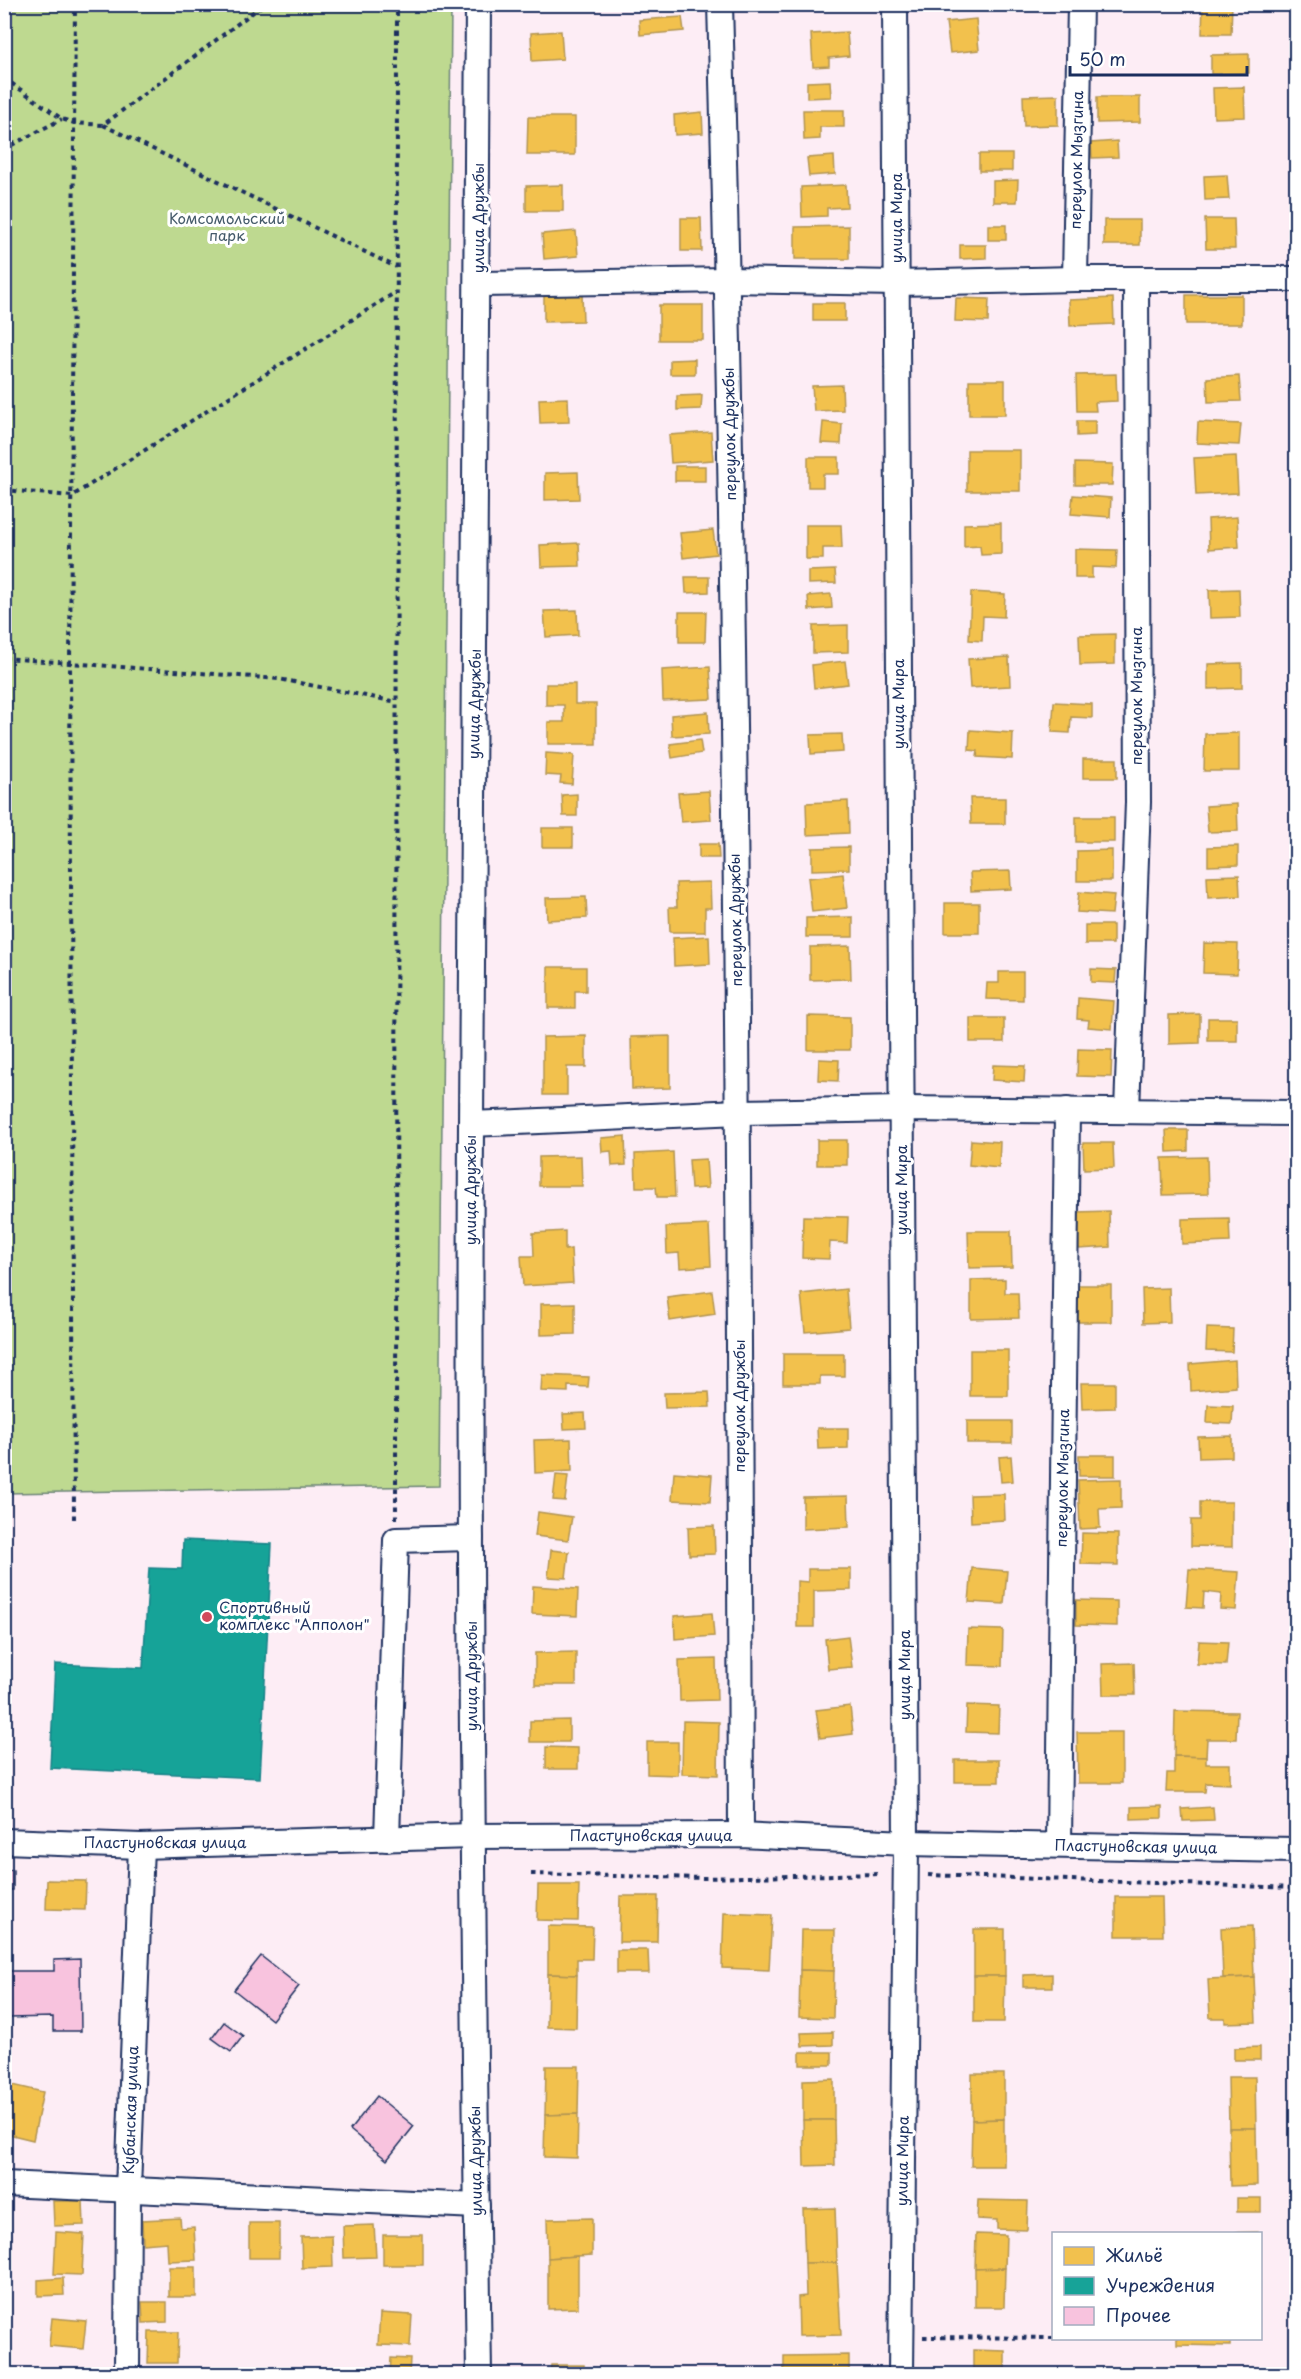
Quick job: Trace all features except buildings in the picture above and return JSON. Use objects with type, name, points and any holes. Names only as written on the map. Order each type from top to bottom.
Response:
[{"type":"street","name":"улица Дружбы","points":[[478,4],[479,284],[471,1124],[471,1538],[472,1836],[479,2374]]},
{"type":"street","name":"переулок Дружбы","points":[[720,4],[728,280],[739,1112],[741,1835]]},
{"type":"street","name":"улица Мира","points":[[895,4],[906,1843],[901,2374]]},
{"type":"street","name":"переулок Мызгина","points":[[1075,279],[1080,4]]},
{"type":"street","points":[[479,284],[728,280],[897,283],[1075,279],[1296,279]]},
{"type":"street","name":"переулок Мызгина","points":[[1127,1111],[1137,802],[1136,280]]},
{"type":"street","points":[[471,1124],[739,1112],[902,1109],[1296,1113]]},
{"type":"street","name":"переулок Мызгина","points":[[1059,1845],[1067,1110]]},
{"type":"street","points":[[387,1839],[396,1540],[471,1538]]},
{"type":"street","name":"Пластуновская улица","points":[[4,1841],[141,1846],[472,1836],[741,1835],[906,1843],[1296,1850]]},
{"type":"street","name":"Кубанская улица","points":[[127,2374],[128,2189],[141,1846]]},
{"type":"street","points":[[4,2184],[477,2206]]},
{"type":"path","points":[[74,1519],[70,663],[75,4]]},
{"type":"path","points":[[102,126],[264,4]]},
{"type":"path","points":[[396,1540],[397,4]]},
{"type":"path","points":[[4,78],[62,119],[74,123],[102,126],[397,268]]},
{"type":"path","points":[[4,149],[62,119]]},
{"type":"path","points":[[4,490],[72,496],[397,292]]},
{"type":"path","points":[[4,658],[279,679],[397,702]]},
{"type":"path","points":[[531,1874],[703,1878],[879,1875]]},
{"type":"path","points":[[927,1875],[1296,1888]]},
{"type":"path","points":[[902,2336],[1052,2338]]},
{"type":"green space","name":"Комсомольский парк","points":[[4,5],[451,5],[439,1486],[5,1493]]},
{"type":"place","name":"Спортивный комплекс \"Апполон\"","points":[[207,1617]]}]
